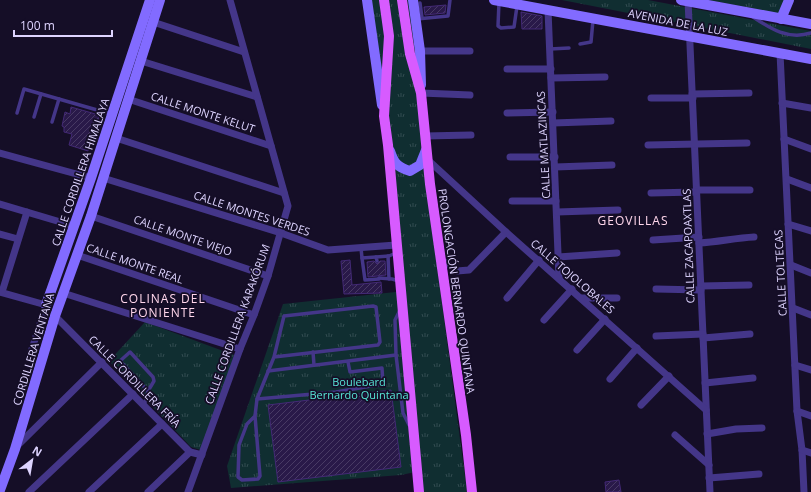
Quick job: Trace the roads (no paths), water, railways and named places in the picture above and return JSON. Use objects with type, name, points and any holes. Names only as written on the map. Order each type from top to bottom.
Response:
[{"type":"main road","points":[[384,0],[389,36],[384,116],[388,145],[394,251],[394,280],[402,308],[419,492]]},
{"type":"main road","name":"PROLONGACIÓN BERNARDO QUINTANA","points":[[402,0],[410,54],[421,93],[426,154],[466,435],[472,492]]},
{"type":"street","name":"CALLE CORDILLERA HIMALAYA","points":[[31,352],[113,115],[150,0]]},
{"type":"street","name":"CALLE CORDILLERA HIMALAYA","points":[[90,216],[160,0]]},
{"type":"street","name":"CALLE CORDILLERA KARAKÓRUM","points":[[188,492],[268,276],[288,206],[229,0]]},
{"type":"street","points":[[367,0],[384,116]]},
{"type":"street","name":"AVENIDA DE LA LUZ","points":[[496,0],[811,59]]},
{"type":"street","name":"AVENIDA DE LA LUZ","points":[[685,0],[811,24]]},
{"type":"street","name":"CALLE ZACAPOAXTLAS","points":[[685,0],[690,36],[710,492]]},
{"type":"street","points":[[781,19],[789,0]]},
{"type":"street","name":"PROLONGACIÓN BERNARDO QUINTANA","points":[[416,3],[419,19],[421,93]]},
{"type":"street","name":"CALLE MATLAZINCAS","points":[[548,10],[559,278]]},
{"type":"street","points":[[153,22],[244,52]]},
{"type":"street","points":[[420,51],[470,51]]},
{"type":"street","name":"CALLE TOLTECAS","points":[[780,53],[797,410],[802,450],[804,492]]},
{"type":"street","points":[[141,61],[257,97]]},
{"type":"street","points":[[507,69],[551,69]]},
{"type":"street","points":[[551,78],[605,77]]},
{"type":"street","points":[[421,93],[470,95]]},
{"type":"street","points":[[651,98],[749,93]]},
{"type":"street","name":"CALLE MONTE KELUT","points":[[128,100],[271,146]]},
{"type":"street","points":[[782,103],[811,108]]},
{"type":"street","points":[[507,113],[553,112]]},
{"type":"street","points":[[553,123],[611,121]]},
{"type":"street","points":[[425,136],[471,135]]},
{"type":"street","points":[[116,138],[284,193]]},
{"type":"street","points":[[784,138],[811,149]]},
{"type":"street","points":[[648,145],[694,145],[747,142]]},
{"type":"street","points":[[388,145],[395,164],[399,168],[410,171],[416,169],[420,165],[426,154]]},
{"type":"street","points":[[0,153],[91,178]]},
{"type":"street","name":"CALLE TOJOLOBALES","points":[[426,154],[506,232],[572,289],[706,410]]},
{"type":"street","points":[[510,157],[555,157]]},
{"type":"street","points":[[555,167],[612,165]]},
{"type":"street","name":"CALLE MONTES VERDES","points":[[103,178],[281,233],[328,250],[360,248],[394,251]]},
{"type":"street","points":[[787,179],[811,188]]},
{"type":"street","points":[[651,194],[750,190]]},
{"type":"street","points":[[512,201],[556,201]]},
{"type":"street","points":[[0,204],[74,226]]},
{"type":"street","points":[[557,212],[618,210]]},
{"type":"street","points":[[28,212],[1,292],[46,305]]},
{"type":"street","name":"CORDILLERA VENTANA","points":[[0,490],[15,449],[55,316],[90,216]]},
{"type":"street","name":"CALLE MONTE VIEJO","points":[[90,216],[268,276]]},
{"type":"street","points":[[788,224],[811,231]]},
{"type":"street","points":[[440,259],[457,271],[469,270],[506,232]]},
{"type":"street","points":[[0,234],[18,239]]},
{"type":"street","points":[[653,240],[699,240],[720,242],[731,238],[754,237]]},
{"type":"street","points":[[558,257],[616,253]]},
{"type":"street","name":"CALLE MONTE REAL","points":[[77,255],[254,315]]},
{"type":"street","points":[[507,298],[539,260]]},
{"type":"street","points":[[791,265],[811,273]]},
{"type":"street","points":[[656,289],[749,285]]},
{"type":"street","points":[[544,320],[572,289]]},
{"type":"street","points":[[63,293],[240,349]]},
{"type":"street","points":[[582,298],[617,298]]},
{"type":"street","points":[[793,308],[811,315]]},
{"type":"street","name":"CALLE CORDILLERA FRÍA","points":[[55,316],[190,452]]},
{"type":"street","points":[[578,350],[605,319]]},
{"type":"street","points":[[656,336],[750,334]]},
{"type":"street","points":[[610,379],[637,348]]},
{"type":"street","points":[[15,449],[102,362]]},
{"type":"street","points":[[795,365],[811,370]]},
{"type":"street","points":[[641,405],[669,376]]},
{"type":"street","points":[[705,382],[753,378]]},
{"type":"street","points":[[29,492],[133,394]]},
{"type":"street","points":[[797,410],[811,416]]},
{"type":"street","points":[[89,492],[162,424]]},
{"type":"street","points":[[707,434],[736,429],[762,428]]},
{"type":"street","points":[[675,435],[708,465]]},
{"type":"street","points":[[802,450],[811,454]]},
{"type":"street","points":[[148,492],[190,452],[202,455]]},
{"type":"street","points":[[709,478],[759,474]]},
{"type":"lane","points":[[416,3],[424,0]]},
{"type":"lane","points":[[419,19],[448,16],[450,0]]},
{"type":"lane","points":[[496,0],[498,26],[500,28],[514,27],[517,4]]},
{"type":"lane","points":[[747,12],[772,30],[801,36],[811,33]]},
{"type":"lane","points":[[580,44],[591,42],[594,18]]},
{"type":"lane","points":[[550,49],[569,48]]},
{"type":"lane","points":[[17,113],[23,90],[113,115]]},
{"type":"lane","points":[[34,117],[41,94]]},
{"type":"lane","points":[[52,122],[59,99]]},
{"type":"lane","points":[[360,248],[365,280],[379,278],[394,280]]},
{"type":"lane","points":[[362,258],[376,259],[394,251]]},
{"type":"lane","points":[[255,416],[247,424],[239,445],[238,477],[242,480],[258,480],[260,476],[255,416],[257,399],[274,357],[283,319],[286,314],[373,306],[376,309],[379,344],[274,357]]},
{"type":"lane","points":[[402,308],[395,320],[396,356],[403,413],[414,433]]},
{"type":"lane","points":[[144,406],[148,391],[154,381],[153,377],[130,352],[120,361],[148,391]]},
{"type":"lane","points":[[313,352],[314,365]]},
{"type":"lane","points":[[268,371],[396,356]]},
{"type":"lane","points":[[257,399],[336,392],[383,384],[382,368],[350,372],[348,362]]},
{"type":"district","name":"GEOVILLAS","points":[[633,220]]},
{"type":"district","name":"COLINAS DEL PONIENTE","points":[[163,305]]},
{"type":"park label","name":"Boulebard Bernardo Quintana","points":[[359,387]]}]
